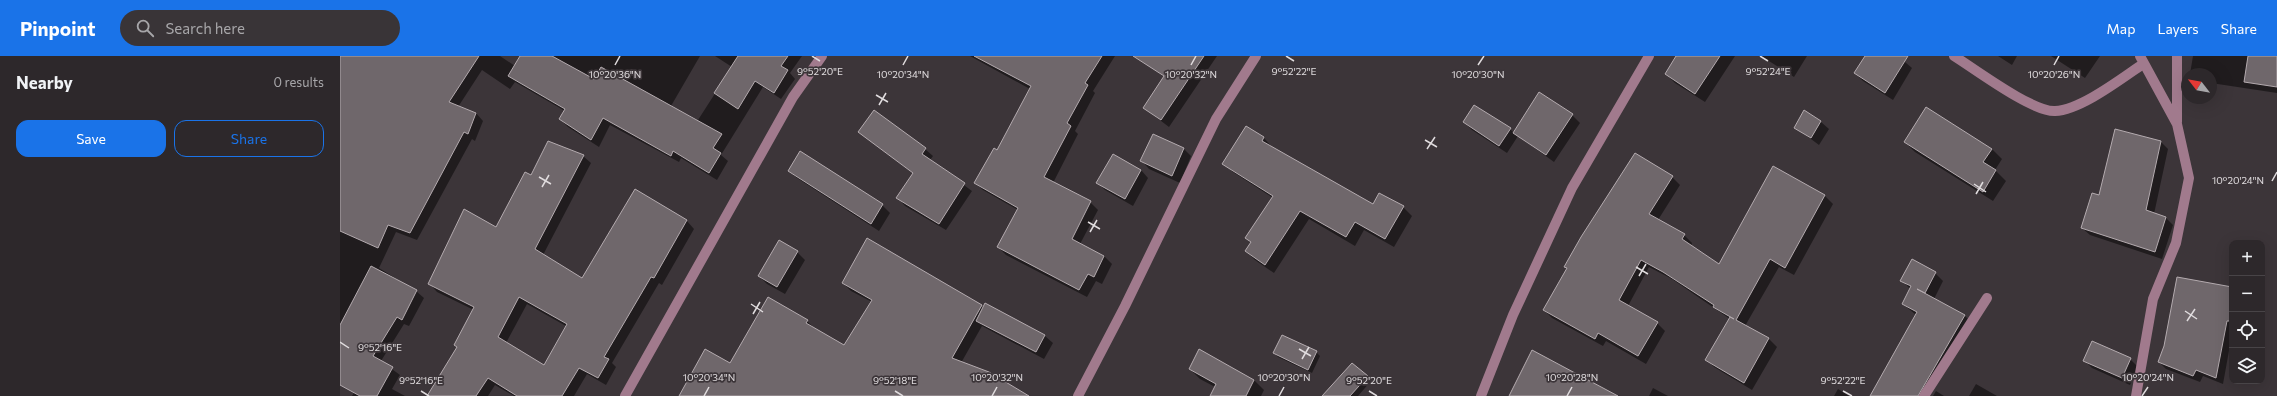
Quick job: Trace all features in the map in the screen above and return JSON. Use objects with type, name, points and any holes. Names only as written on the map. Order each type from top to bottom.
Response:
[{"type":"street","points":[[625,396],[793,97],[822,56]]},
{"type":"street","points":[[1078,396],[1125,306],[1216,120],[1256,56]]},
{"type":"street","points":[[1480,396],[1512,315],[1572,188],[1649,56]]},
{"type":"street","points":[[1954,56],[2031,104],[2055,111],[2083,103],[2142,60],[2177,124]]},
{"type":"street","points":[[2136,396],[2153,299],[2176,243],[2189,178],[2177,124],[2177,56]]},
{"type":"street","points":[[1924,396],[1987,298]]},
{"type":"building","points":[[340,56],[479,56],[449,102],[476,113],[468,134],[464,132],[410,233],[388,225],[378,248],[340,231]]},
{"type":"building","points":[[520,56],[552,56],[594,79],[601,67],[722,134],[713,148],[721,153],[709,173],[673,151],[671,156],[603,118],[591,140],[559,119],[565,109],[508,76]]},
{"type":"building","points":[[738,56],[788,56],[781,66],[788,70],[774,93],[755,81],[738,109],[714,93]]},
{"type":"building","points":[[974,56],[1102,56],[1085,83],[1088,85],[1067,123],[1071,126],[1044,177],[1091,201],[1072,239],[1104,256],[1094,277],[1088,274],[1079,290],[997,247],[1018,208],[974,183],[994,148],[997,150],[1031,86]]},
{"type":"building","points":[[1133,56],[1204,56],[1161,120],[1143,108],[1164,76]]},
{"type":"building","points":[[1676,56],[1720,56],[1695,94],[1665,74]]},
{"type":"building","points":[[1865,56],[1908,56],[1885,93],[1854,73]]},
{"type":"building","points":[[2248,56],[2277,56],[2277,87],[2244,82]]},
{"type":"building","points":[[1539,92],[1573,114],[1546,155],[1513,133]]},
{"type":"building","points":[[1474,105],[1511,128],[1499,146],[1463,122]]},
{"type":"building","points":[[1926,107],[1992,149],[1983,162],[1996,170],[1983,192],[1904,142]]},
{"type":"building","points":[[874,110],[926,148],[922,154],[965,183],[939,224],[896,198],[913,173],[858,132]]},
{"type":"building","points":[[1804,110],[1821,121],[1811,138],[1794,128]]},
{"type":"building","points":[[1246,126],[1264,137],[1262,141],[1373,204],[1379,193],[1404,206],[1385,239],[1355,222],[1346,237],[1300,211],[1265,265],[1245,251],[1251,242],[1245,238],[1273,196],[1222,164]]},
{"type":"building","points":[[2115,129],[2161,141],[2146,210],[2166,217],[2155,252],[2081,228],[2092,193],[2099,195]]},
{"type":"building","points":[[1153,134],[1184,148],[1172,176],[1140,161]]},
{"type":"building","points":[[548,141],[584,155],[535,249],[582,278],[635,189],[687,220],[654,278],[651,277],[604,357],[609,359],[598,378],[579,368],[562,396],[517,396],[488,378],[476,396],[427,396],[457,347],[454,345],[474,307],[428,284],[464,209],[496,227],[525,172],[531,175]],"holes":[[[519,297],[567,324],[544,365],[498,337]]]},
{"type":"building","points":[[800,151],[883,204],[871,224],[788,171]]},
{"type":"building","points":[[1635,153],[1673,176],[1649,214],[1685,234],[1682,239],[1719,264],[1773,166],[1825,195],[1785,268],[1770,259],[1736,320],[1769,338],[1744,383],[1705,360],[1730,317],[1734,319],[1713,307],[1714,305],[1663,272],[1641,260],[1619,300],[1658,322],[1638,356],[1598,333],[1595,339],[1543,310],[1567,268],[1564,267],[1581,237]]},
{"type":"building","points":[[1113,154],[1141,170],[1125,199],[1096,183]]},
{"type":"building","points":[[867,238],[982,305],[952,358],[989,372],[1029,396],[679,396],[705,349],[730,363],[768,297],[808,320],[806,323],[844,345],[872,300],[842,283]]},
{"type":"building","points":[[779,240],[798,251],[777,287],[758,276]]},
{"type":"building","points":[[1912,259],[1936,272],[1925,293],[1917,289],[1965,315],[1918,396],[1870,396],[1917,312],[1902,304],[1911,286],[1900,281]]},
{"type":"building","points":[[371,266],[417,290],[402,320],[397,317],[373,356],[393,367],[377,396],[360,396],[340,385],[340,325]]},
{"type":"building","points":[[2177,277],[2229,286],[2229,321],[2227,321],[2216,378],[2196,370],[2193,376],[2158,362],[2164,346]]},
{"type":"building","points":[[985,303],[1045,335],[1036,352],[976,321]]},
{"type":"building","points":[[1282,335],[1317,351],[1308,370],[1273,353]]},
{"type":"building","points":[[2092,341],[2131,358],[2122,378],[2083,361]]},
{"type":"building","points":[[1199,349],[1254,380],[1246,396],[1210,396],[1216,384],[1189,369]]},
{"type":"building","points":[[1532,350],[1618,396],[1509,396]]},
{"type":"building","points":[[1352,363],[1368,376],[1350,396],[1322,396]]}]
